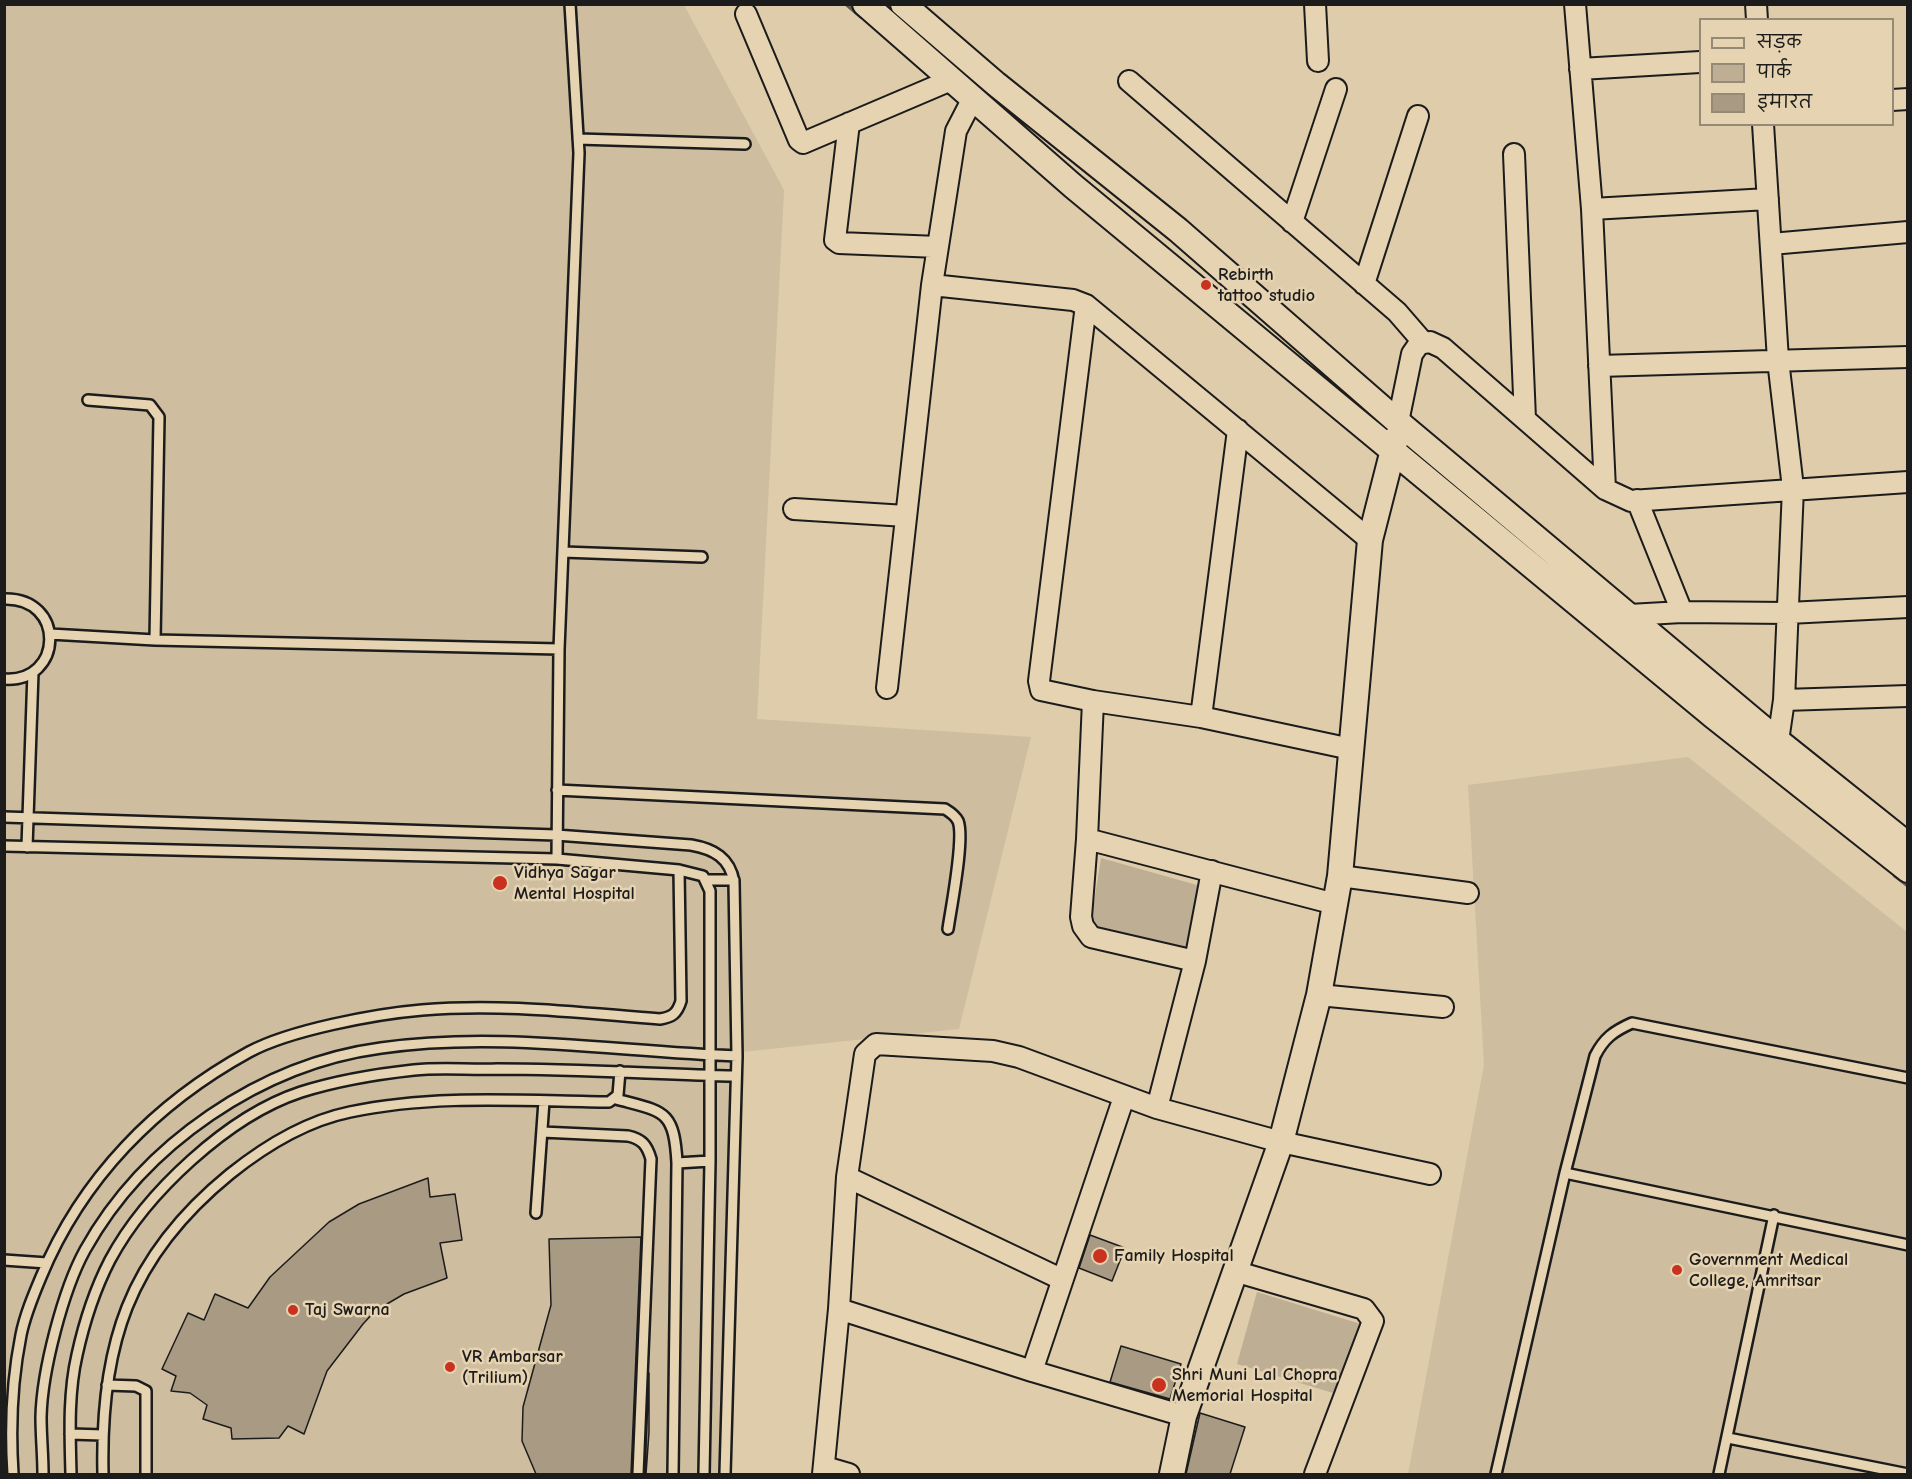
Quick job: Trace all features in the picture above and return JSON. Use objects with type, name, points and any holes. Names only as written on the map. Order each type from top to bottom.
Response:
[{"type":"street","points":[[865,4],[972,100],[1712,715],[1908,870]]},
{"type":"street","points":[[903,4],[996,84],[1178,230],[1398,422],[1778,741],[1908,845]]},
{"type":"street","points":[[1315,4],[1318,62]]},
{"type":"street","points":[[1575,4],[1592,209],[1605,489]]},
{"type":"street","points":[[746,14],[800,141],[805,142],[951,80]]},
{"type":"street","points":[[1580,69],[1699,62]]},
{"type":"street","points":[[1130,81],[1397,312],[1423,342],[1443,348],[1605,489],[1621,498],[1637,500],[1908,482]]},
{"type":"street","points":[[1292,222],[1336,89]]},
{"type":"street","points":[[887,688],[932,285],[957,126],[972,100]]},
{"type":"street","points":[[1364,284],[1418,116]]},
{"type":"street","points":[[849,123],[835,240],[839,243],[938,247]]},
{"type":"street","points":[[1763,126],[1778,360],[1793,488],[1784,700],[1778,741]]},
{"type":"street","points":[[1514,154],[1525,419]]},
{"type":"street","points":[[1592,209],[1768,199]]},
{"type":"street","points":[[1771,244],[1908,232]]},
{"type":"street","points":[[932,285],[1073,300],[1086,305],[1370,540]]},
{"type":"street","points":[[1086,305],[1039,686],[1044,692],[1201,717],[1351,749]]},
{"type":"street","points":[[1172,1474],[1184,1416],[1281,1142],[1319,995],[1340,876],[1370,540],[1395,451],[1398,422],[1412,354],[1423,342]]},
{"type":"street","points":[[1599,366],[1908,357]]},
{"type":"street","points":[[1201,717],[1238,430]]},
{"type":"street","points":[[1637,500],[1682,612]]},
{"type":"street","points":[[794,509],[906,516]]},
{"type":"street","points":[[1629,615],[1682,612],[1788,613],[1908,607]]},
{"type":"street","points":[[1784,700],[1908,696]]},
{"type":"street","points":[[1093,701],[1088,839],[1081,917],[1087,934],[1091,937],[1195,961]]},
{"type":"street","points":[[1088,839],[1335,904]]},
{"type":"street","points":[[1157,1108],[1195,961],[1212,871]]},
{"type":"street","points":[[1340,876],[1468,893]]},
{"type":"street","points":[[1319,995],[1443,1007]]},
{"type":"street","points":[[849,1474],[824,1471],[839,1309],[847,1178],[865,1054],[876,1044],[993,1051],[1010,1055],[1157,1108],[1281,1142],[1430,1174]]},
{"type":"street","points":[[1032,1371],[1124,1097]]},
{"type":"street","points":[[847,1178],[1061,1279]]},
{"type":"street","points":[[1234,1271],[1364,1309],[1373,1321],[1316,1474]]},
{"type":"street","points":[[839,1309],[1032,1371],[1184,1416]]},
{"type":"lane","points":[[557,859],[559,649],[578,139],[570,4]]},
{"type":"lane","points":[[578,139],[745,144]]},
{"type":"lane","points":[[88,400],[150,405],[159,417],[155,640]]},
{"type":"lane","points":[[563,552],[702,557]]},
{"type":"lane","points":[[4,599],[19,600],[32,605],[42,615],[50,634],[47,656],[33,672],[17,679],[4,679]]},
{"type":"lane","points":[[50,634],[155,640],[559,649]]},
{"type":"lane","points":[[27,847],[33,672]]},
{"type":"lane","points":[[557,790],[945,809],[955,815],[959,823],[960,839],[948,929]]},
{"type":"lane","points":[[4,817],[556,835],[705,848],[728,862],[734,880],[736,1076],[725,1474]]},
{"type":"lane","points":[[4,846],[557,859],[679,870],[695,873],[706,880],[734,880]]},
{"type":"lane","points":[[13,1474],[13,1415],[21,1333],[47,1263],[70,1217],[131,1138],[192,1088],[251,1051],[336,1024],[421,1010],[542,1010],[660,1019],[671,1017],[678,1012],[681,1001],[679,870]]},
{"type":"lane","points":[[704,1474],[711,1055],[710,891],[706,880]]},
{"type":"lane","points":[[1496,1474],[1564,1173],[1595,1056],[1602,1041],[1616,1030],[1632,1023],[1908,1078]]},
{"type":"lane","points":[[43,1474],[41,1415],[45,1381],[66,1299],[84,1251],[118,1200],[149,1168],[192,1129],[236,1098],[281,1075],[324,1060],[379,1048],[431,1043],[504,1041],[736,1056]]},
{"type":"lane","points":[[71,1474],[71,1392],[76,1355],[96,1290],[111,1258],[154,1199],[177,1174],[210,1144],[252,1116],[300,1093],[415,1070],[620,1071],[736,1076]]},
{"type":"lane","points":[[616,1099],[620,1071]]},
{"type":"lane","points":[[104,1474],[103,1435],[106,1385],[119,1331],[141,1276],[165,1236],[211,1189],[261,1151],[285,1136],[328,1118],[378,1107],[411,1103],[609,1102],[616,1099],[652,1109],[669,1120],[676,1136],[673,1474]]},
{"type":"lane","points":[[536,1213],[544,1101]]},
{"type":"lane","points":[[542,1132],[628,1136],[638,1138],[649,1150],[651,1159],[638,1474]]},
{"type":"lane","points":[[677,1162],[710,1161]]},
{"type":"lane","points":[[1564,1173],[1774,1215],[1908,1245]]},
{"type":"lane","points":[[1719,1474],[1774,1215]]},
{"type":"lane","points":[[4,1260],[47,1263]]},
{"type":"lane","points":[[106,1385],[136,1386],[146,1391],[146,1474]]},
{"type":"lane","points":[[70,1434],[103,1435]]},
{"type":"lane","points":[[1728,1438],[1908,1474]]},
{"type":"shaded area","name":"Vidhya Sagar Mental Hospital","points":[[5,5],[684,5],[784,190],[757,719],[1031,737],[959,1029],[742,1052],[722,1474],[5,1474]]},
{"type":"shaded area","name":"Government Medical College, Amritsar","points":[[1688,757],[1907,932],[1907,1474],[1408,1474],[1484,1065],[1468,785]]},
{"type":"green space","points":[[1101,858],[1204,887],[1185,952],[1090,927]]},
{"type":"green space","points":[[1257,1292],[1364,1325],[1343,1396],[1237,1364]]},
{"type":"building","name":"Taj Swarna","points":[[428,1178],[430,1197],[455,1194],[462,1240],[440,1243],[447,1278],[404,1294],[375,1311],[363,1324],[327,1371],[304,1434],[288,1426],[279,1438],[232,1439],[231,1428],[203,1419],[207,1405],[190,1393],[171,1391],[176,1376],[162,1369],[188,1313],[204,1320],[215,1294],[248,1308],[270,1277],[329,1222],[359,1204]]},
{"type":"building","points":[[1090,1235],[1125,1248],[1112,1281],[1079,1268]]},
{"type":"building","points":[[641,1237],[631,1474],[536,1474],[522,1441],[523,1407],[551,1305],[549,1239]]},
{"type":"building","points":[[1121,1346],[1181,1364],[1170,1399],[1110,1382]]},
{"type":"building","points":[[649,1373],[649,1432],[645,1474]]},
{"type":"building","points":[[1200,1413],[1245,1427],[1230,1474],[1186,1474]]},
{"type":"waterway","points":[[847,4],[861,16]]},
{"type":"waterway","points":[[1895,875],[1908,885]]},
{"type":"place","name":"Rebirth tattoo studio","points":[[1206,285]]},
{"type":"place","name":"Vidhya Sagar Mental Hospital","points":[[500,883]]},
{"type":"place","name":"Family Hospital","points":[[1100,1256]]},
{"type":"place","name":"Government Medical College, Amritsar","points":[[1677,1270]]},
{"type":"place","name":"Taj Swarna","points":[[293,1310]]},
{"type":"place","name":"VR Ambarsar (Trilium)","points":[[450,1367]]},
{"type":"place","name":"Shri Muni Lal Chopra Memorial Hospital","points":[[1159,1385]]}]
